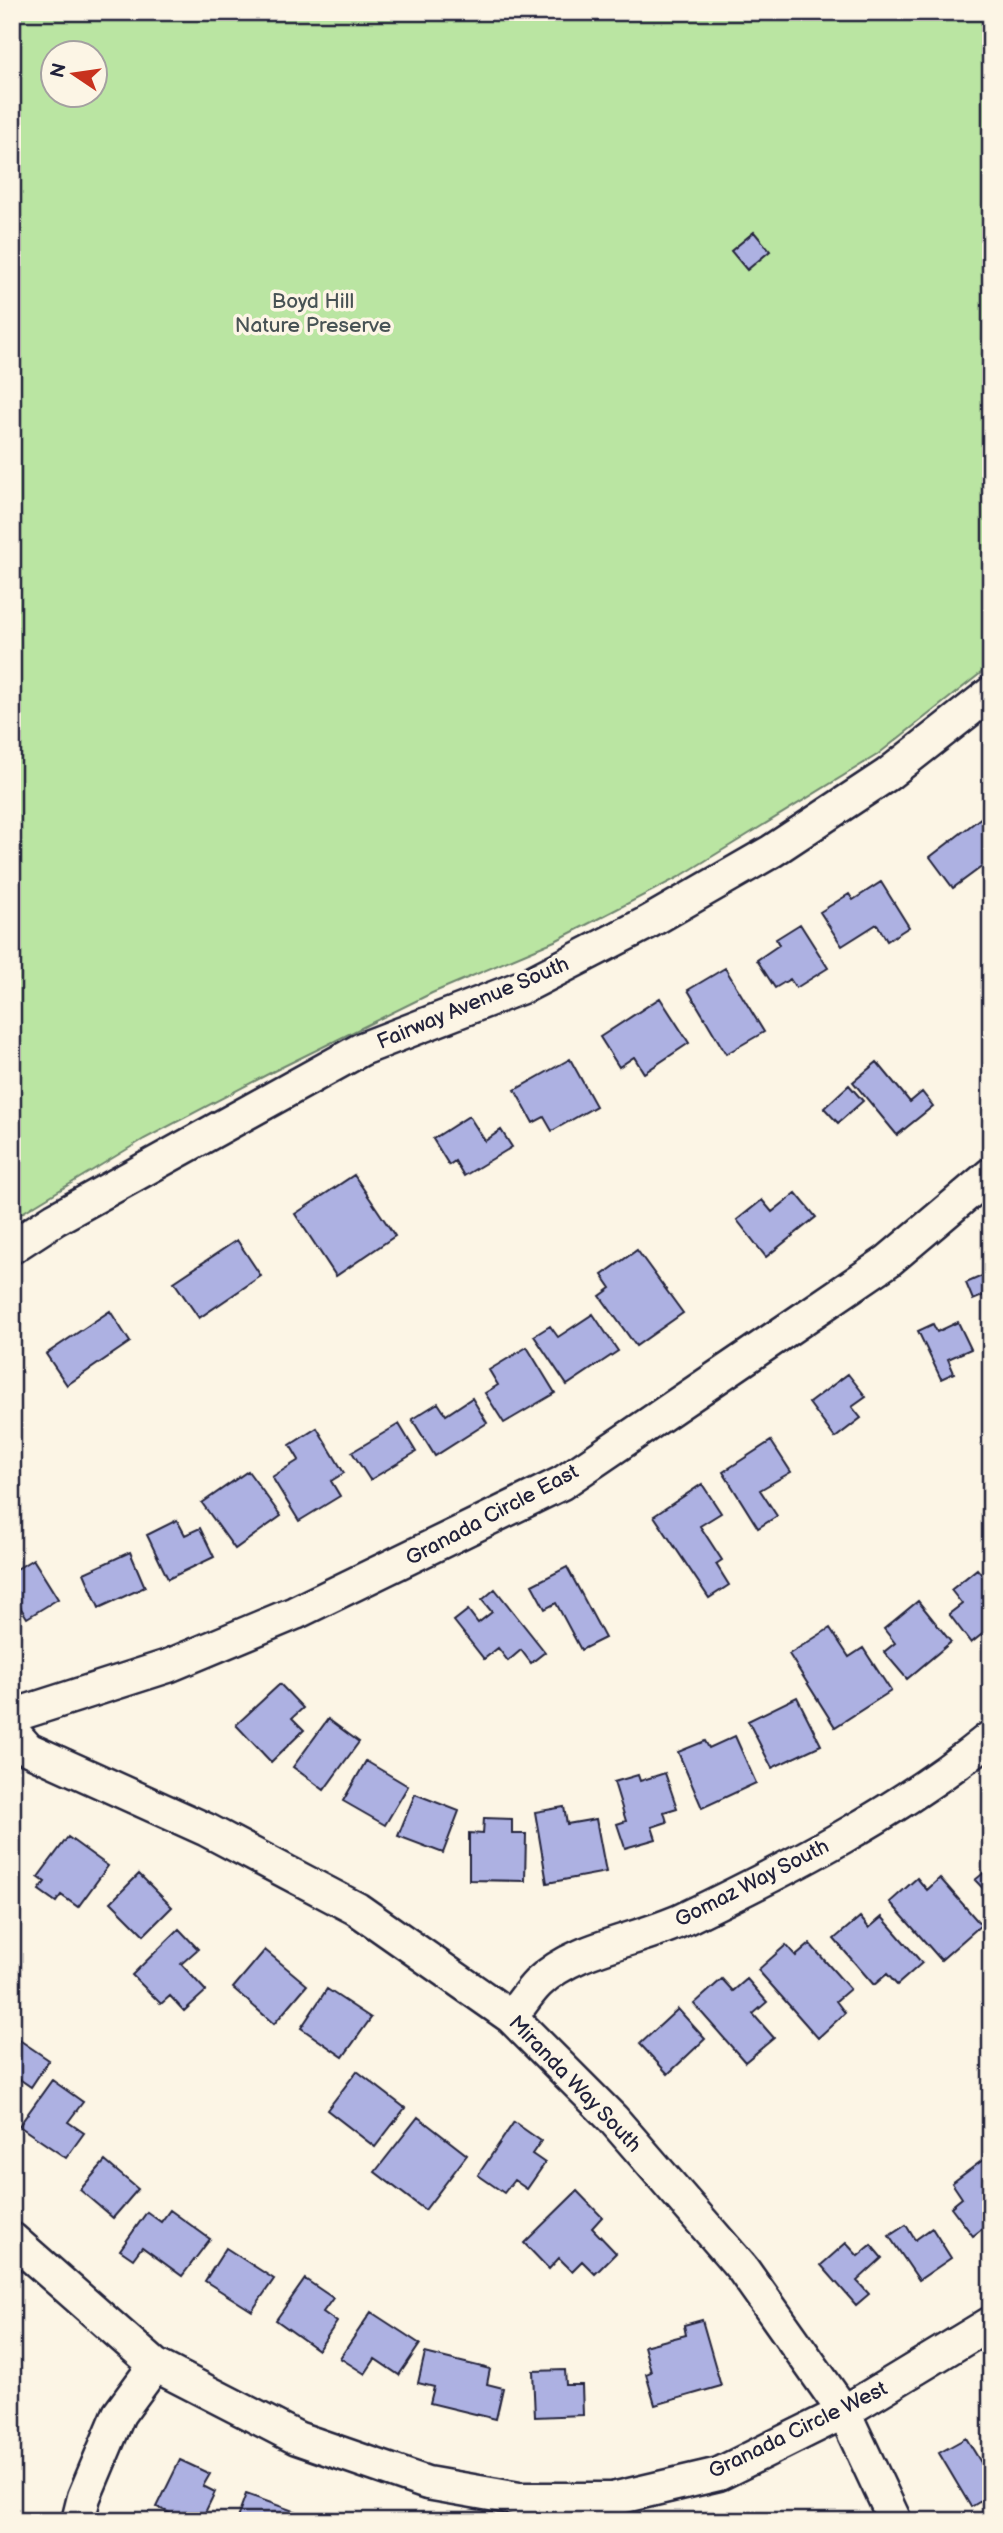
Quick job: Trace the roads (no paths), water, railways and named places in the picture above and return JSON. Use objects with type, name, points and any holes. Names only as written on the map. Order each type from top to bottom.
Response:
[{"type":"street","name":"Fairway Avenue South","points":[[12,1247],[55,1219],[362,1049],[527,985],[647,923],[772,851],[887,775],[991,693]]},
{"type":"street","name":"Granada Circle East","points":[[12,1716],[168,1666],[283,1618],[562,1483],[888,1261],[991,1174]]},
{"type":"street","name":"Miranda Way South","points":[[12,1731],[29,1749],[207,1830],[357,1909],[511,2017],[613,2119],[742,2268],[845,2413],[895,2521]]},
{"type":"street","name":"Gomaz Way South","points":[[511,2017],[538,1983],[575,1959],[681,1920],[836,1841],[964,1759],[991,1737]]},
{"type":"street","points":[[12,2239],[155,2365],[119,2414],[84,2497],[78,2521]]},
{"type":"street","name":"Granada Circle West","points":[[155,2365],[297,2438],[427,2483],[519,2499],[612,2499],[719,2474],[845,2413],[991,2323]]},
{"type":"park label","name":"Boyd Hill Nature Preserve","points":[[313,313]]}]
